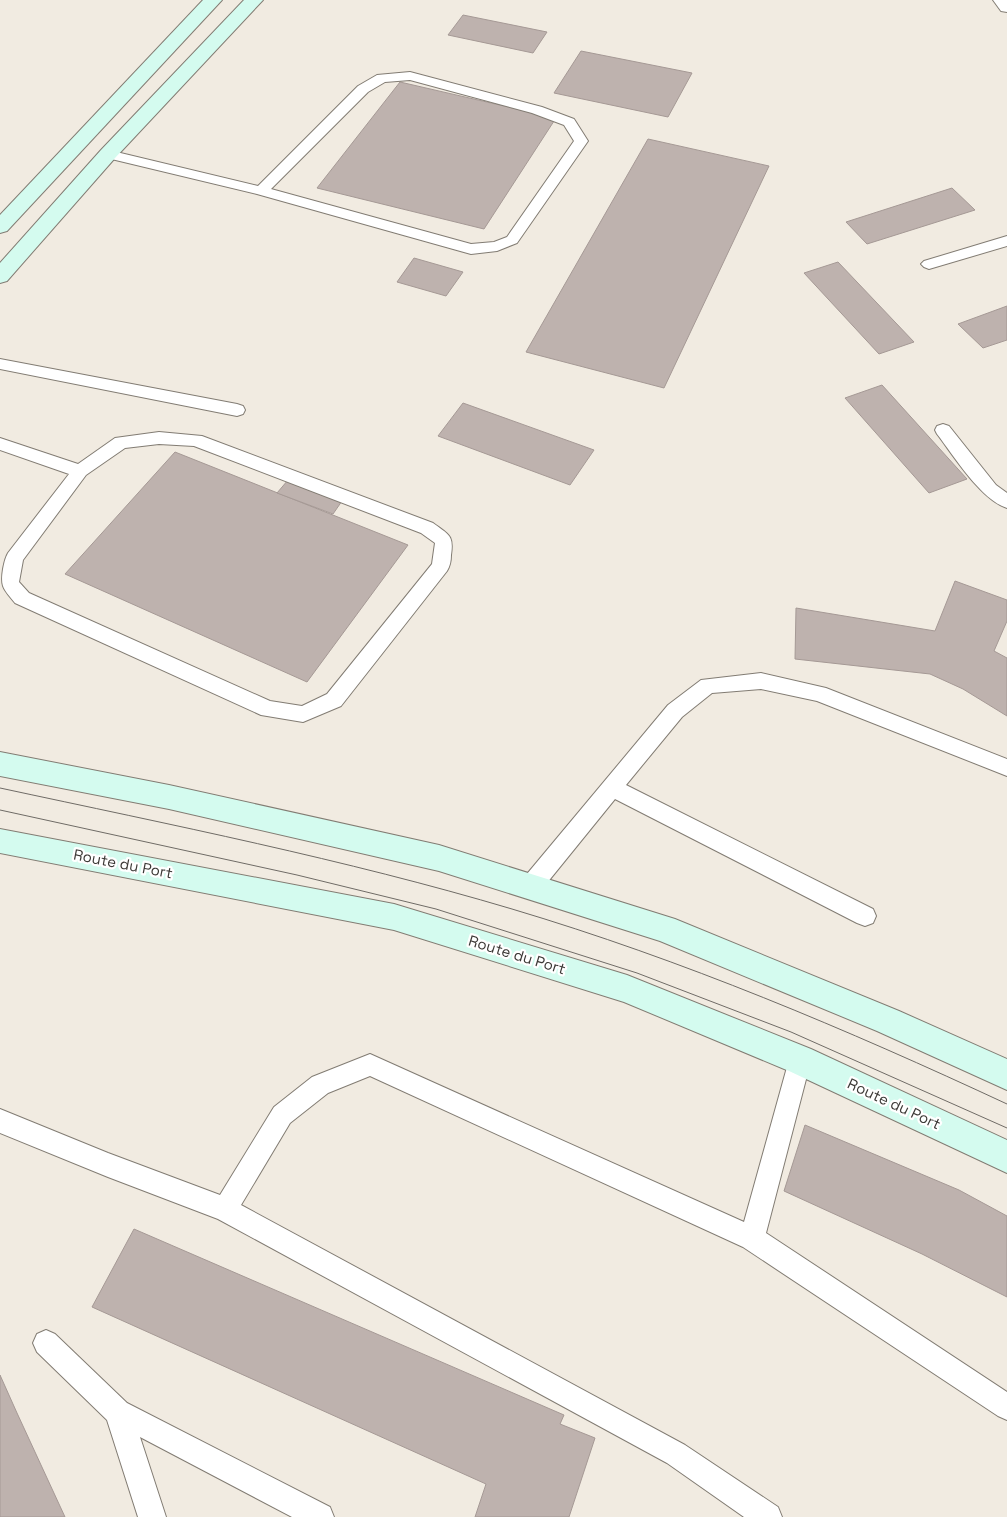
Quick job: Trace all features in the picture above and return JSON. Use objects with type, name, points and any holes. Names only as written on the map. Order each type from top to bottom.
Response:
[{"type":"main road","points":[[0,227],[78,141],[213,0]]},
{"type":"main road","points":[[0,276],[108,154],[254,0]]},
{"type":"main road","points":[[0,764],[169,797],[439,858],[664,929],[888,1021],[1007,1075]]},
{"type":"main road","name":"Route du Port","points":[[0,841],[394,917],[626,989],[800,1060],[1007,1157]]},
{"type":"street","points":[[1002,0],[1007,7]]},
{"type":"lane","points":[[108,154],[260,191],[471,249],[497,246],[512,240],[581,141],[570,122],[537,110],[410,76],[382,78],[363,89],[260,191]]},
{"type":"lane","points":[[930,264],[1007,241]]},
{"type":"lane","points":[[0,364],[237,410]]},
{"type":"lane","points":[[943,430],[990,489],[1007,502]]},
{"type":"lane","points":[[159,438],[196,440],[427,528],[444,541],[441,566],[334,700],[303,714],[268,709],[22,598],[10,583],[14,558],[80,471],[121,442],[159,438]]},
{"type":"lane","points":[[0,444],[80,471]]},
{"type":"lane","points":[[530,887],[675,711],[708,686],[761,682],[820,694],[1007,768]]},
{"type":"lane","points":[[612,788],[865,916]]},
{"type":"lane","points":[[752,1238],[800,1060]]},
{"type":"lane","points":[[225,1209],[282,1115],[320,1085],[370,1065],[752,1238],[1007,1407]]},
{"type":"lane","points":[[0,1121],[108,1165],[225,1209],[676,1454],[768,1517]]},
{"type":"lane","points":[[46,1343],[118,1412],[320,1517]]},
{"type":"lane","points":[[118,1412],[152,1517]]},
{"type":"building","points":[[463,15],[547,32],[533,53],[448,35]]},
{"type":"building","points":[[581,51],[692,73],[668,117],[554,93]]},
{"type":"building","points":[[400,82],[556,118],[484,229],[317,188]]},
{"type":"building","points":[[648,139],[769,166],[664,388],[526,352]]},
{"type":"building","points":[[952,188],[975,210],[867,244],[846,222]]},
{"type":"building","points":[[414,258],[463,272],[446,296],[397,282]]},
{"type":"building","points":[[838,262],[914,342],[879,354],[804,273]]},
{"type":"building","points":[[1007,306],[1007,340],[983,348],[958,324]]},
{"type":"building","points":[[882,385],[967,479],[929,493],[845,398]]},
{"type":"building","points":[[463,403],[594,450],[570,485],[438,436]]},
{"type":"building","points":[[175,452],[408,545],[307,682],[65,574]]},
{"type":"building","points":[[288,480],[342,501],[333,514],[277,493]]},
{"type":"building","points":[[955,581],[1007,600],[1007,621],[994,651],[1007,658],[1007,716],[963,689],[930,674],[795,659],[796,608],[935,631]]},
{"type":"building","points":[[805,1125],[959,1190],[1007,1216],[1007,1297],[922,1254],[784,1191]]},
{"type":"building","points":[[134,1229],[564,1415],[560,1424],[595,1438],[569,1517],[475,1517],[486,1484],[92,1307]]},
{"type":"building","points":[[0,1375],[17,1413],[65,1517],[0,1517]]},
{"type":"tram line","points":[[0,788],[322,858],[449,891],[576,929],[701,973],[825,1023],[1007,1104]]},
{"type":"tram line","points":[[0,810],[297,875],[436,909],[637,973],[791,1032],[1007,1128]]}]
